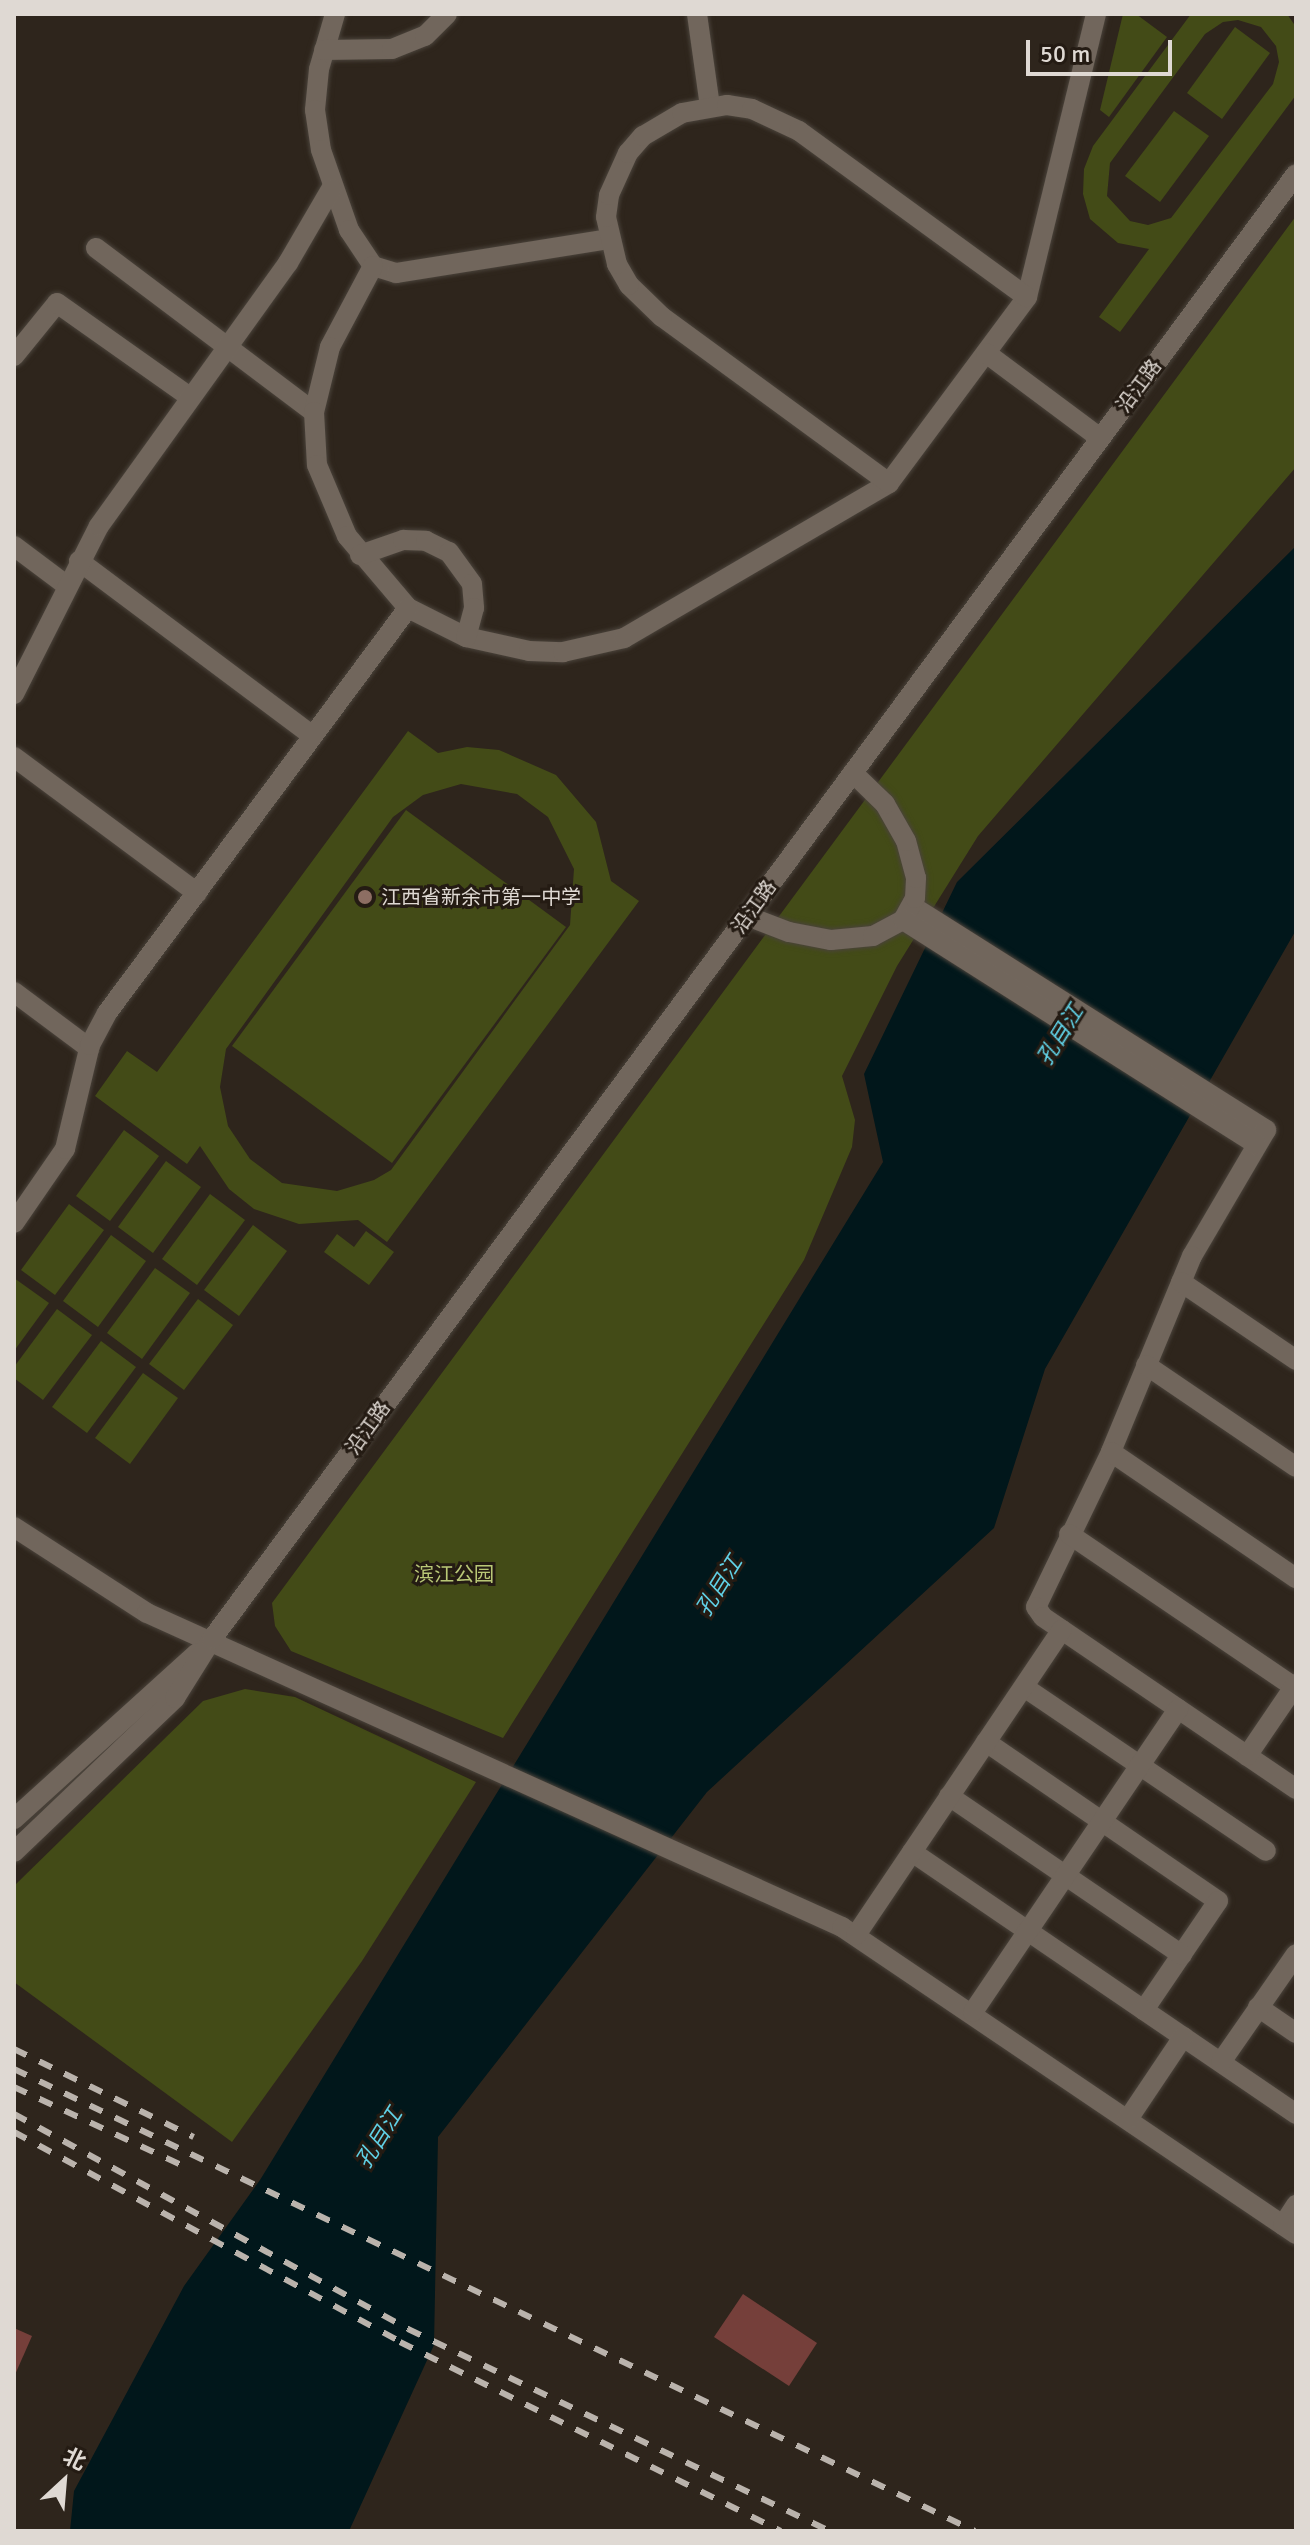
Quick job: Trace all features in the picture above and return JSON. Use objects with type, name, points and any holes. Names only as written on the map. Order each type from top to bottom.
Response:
[{"type":"street","points":[[335,14],[324,50],[315,110],[331,189],[349,230],[373,266],[396,273],[609,239]]},
{"type":"street","points":[[324,50],[392,49],[425,36],[447,14]]},
{"type":"street","points":[[697,14],[710,107]]},
{"type":"street","points":[[373,266],[330,347],[314,412],[323,489],[360,555],[408,608],[466,637],[529,651],[563,652],[624,638],[889,483],[1027,297],[1096,14]]},
{"type":"street","points":[[889,483],[645,304],[617,264],[609,239],[609,195],[628,153],[661,122],[710,107],[752,109],[799,131],[1027,297]]},
{"type":"street","name":"沿江路","points":[[14,1852],[175,1698],[212,1639],[1296,174]]},
{"type":"street","points":[[14,694],[79,561],[190,397],[288,263],[331,189]]},
{"type":"street","points":[[96,248],[314,412]]},
{"type":"street","points":[[14,356],[57,303],[190,397]]},
{"type":"street","points":[[986,353],[1100,438]]},
{"type":"street","points":[[360,555],[403,540],[426,541],[449,552],[472,584],[474,608],[466,637]]},
{"type":"street","points":[[14,546],[66,585]]},
{"type":"street","points":[[79,561],[313,736]]},
{"type":"street","points":[[14,1223],[65,1149],[89,1048],[107,1013],[408,608]]},
{"type":"street","points":[[14,757],[197,893]]},
{"type":"street","points":[[853,773],[885,804],[906,841],[916,878],[915,918]]},
{"type":"street","points":[[747,916],[789,932],[831,940],[873,936],[915,918]]},
{"type":"street","points":[[915,918],[1261,1137],[1181,1282],[1111,1452],[1036,1607],[1062,1630],[1296,1789]]},
{"type":"street","points":[[14,992],[89,1048]]},
{"type":"street","points":[[1181,1282],[1296,1360]]},
{"type":"street","points":[[1146,1365],[1296,1467]]},
{"type":"street","points":[[1111,1452],[1296,1578]]},
{"type":"street","points":[[14,1527],[124,1601],[856,1935],[1289,2229],[1296,2205]]},
{"type":"street","points":[[1069,1534],[1295,1686],[1247,1756]]},
{"type":"street","points":[[856,1935],[1062,1630]]},
{"type":"street","name":"沿江路","points":[[14,1819],[212,1639]]},
{"type":"street","points":[[1024,1687],[1266,1851]]},
{"type":"street","points":[[973,2012],[1178,1709]]},
{"type":"street","points":[[986,1742],[1218,1901],[1144,2010]]},
{"type":"street","points":[[949,1796],[1182,1955]]},
{"type":"street","points":[[912,1852],[1296,2114]]},
{"type":"street","points":[[1221,2062],[1296,1954]]},
{"type":"street","points":[[1258,2007],[1296,2033]]},
{"type":"street","points":[[1128,2119],[1183,2037]]},
{"type":"green space","points":[[1123,14],[1136,14],[1167,37],[1109,117],[1100,110]]},
{"type":"green space","points":[[1191,14],[1287,14],[1296,27],[1296,95],[1120,332],[1099,317],[1149,249],[1118,243],[1090,219],[1083,194],[1084,169],[1093,146]],"holes":[[[1238,20],[1261,27],[1276,46],[1279,62],[1273,84],[1171,218],[1148,225],[1130,221],[1107,196],[1110,163],[1205,34],[1223,22]]]},
{"type":"green space","points":[[1235,27],[1270,53],[1222,119],[1187,93]]},
{"type":"green space","points":[[1174,111],[1209,136],[1160,202],[1125,176]]},
{"type":"green space","name":"滨江公园","points":[[1296,216],[1296,467],[978,836],[897,966],[842,1076],[855,1120],[852,1147],[804,1260],[503,1738],[291,1651],[275,1626],[272,1603]]},
{"type":"green space","points":[[408,731],[438,753],[467,747],[499,750],[556,775],[596,822],[611,881],[639,901],[387,1242],[358,1220],[299,1224],[254,1209],[229,1189],[200,1146],[187,1164],[95,1096],[127,1051],[157,1072]],"holes":[[[461,784],[517,794],[548,817],[574,869],[570,925],[391,1170],[374,1180],[337,1191],[282,1183],[250,1159],[228,1126],[220,1087],[226,1049],[393,817],[423,795]]]},
{"type":"green space","points":[[406,810],[566,927],[392,1163],[232,1046]]},
{"type":"green space","points":[[124,1130],[159,1156],[110,1221],[76,1196]]},
{"type":"green space","points":[[166,1161],[201,1187],[153,1253],[118,1227]]},
{"type":"green space","points":[[210,1194],[245,1220],[197,1285],[162,1259]]},
{"type":"green space","points":[[69,1204],[104,1230],[55,1295],[21,1270]]},
{"type":"green space","points":[[253,1225],[287,1251],[239,1316],[204,1290]]},
{"type":"green space","points":[[366,1231],[394,1252],[369,1285],[324,1252],[337,1234],[354,1247]]},
{"type":"green space","points":[[111,1235],[146,1261],[98,1327],[63,1301]]},
{"type":"green space","points":[[155,1268],[190,1293],[142,1359],[107,1333]]},
{"type":"green space","points":[[14,1278],[49,1303],[14,1351]]},
{"type":"green space","points":[[198,1299],[233,1325],[184,1390],[149,1364]]},
{"type":"green space","points":[[57,1309],[92,1335],[43,1400],[14,1378],[14,1367]]},
{"type":"green space","points":[[101,1341],[136,1367],[87,1433],[52,1407]]},
{"type":"green space","points":[[143,1373],[178,1398],[130,1464],[95,1438]]},
{"type":"green space","points":[[245,1689],[295,1697],[476,1782],[362,1961],[232,2142],[14,1982],[14,1886],[203,1701]]},
{"type":"water","name":"孔目江","points":[[1296,546],[1296,930],[1045,1369],[994,1528],[707,1792],[438,2137],[434,2345],[349,2531],[70,2531],[74,2491],[184,2286],[260,2180],[883,1162],[864,1074],[957,882]]},
{"type":"building","points":[[743,2294],[817,2343],[789,2386],[714,2337]]},
{"type":"building","points":[[14,2328],[32,2336],[14,2377]]},
{"type":"railway","points":[[14,2049],[194,2137]]},
{"type":"railway","points":[[14,2069],[975,2531]]},
{"type":"railway","points":[[14,2087],[181,2165]]},
{"type":"railway","points":[[14,2114],[408,2329],[830,2531]]},
{"type":"railway","points":[[14,2132],[400,2342],[781,2531]]},
{"type":"place","name":"江西省新余市第一中学","points":[[365,897]]}]
